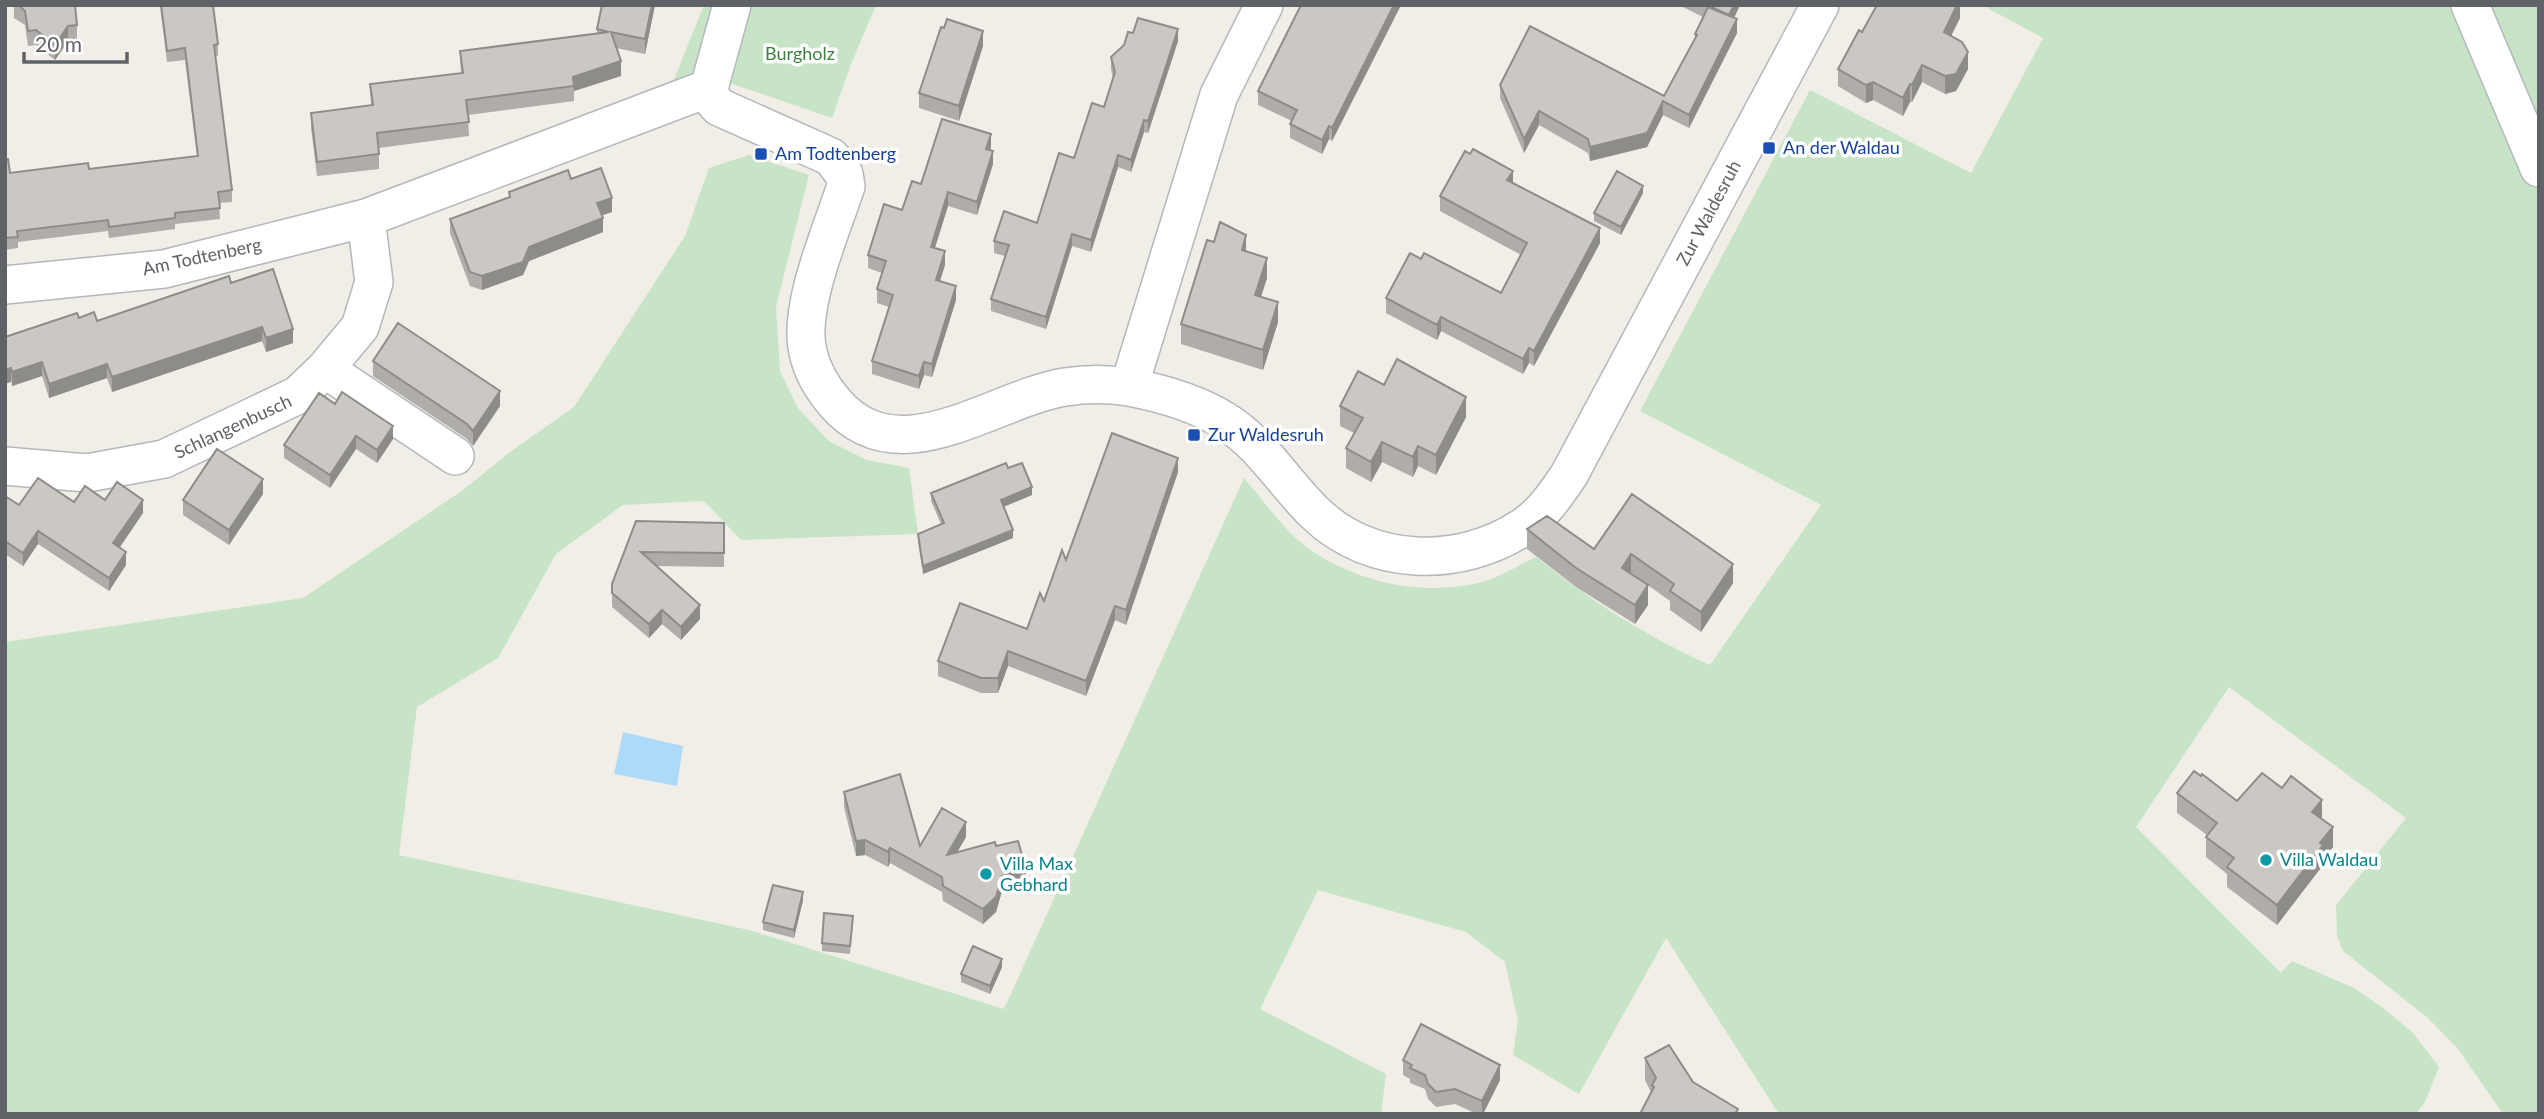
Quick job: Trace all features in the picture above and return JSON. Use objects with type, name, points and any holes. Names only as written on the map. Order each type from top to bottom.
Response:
[{"type":"street","points":[[709,88],[732,5]]},
{"type":"street","points":[[1129,387],[1219,95],[1264,5]]},
{"type":"street","name":"Zur Waldesruh","points":[[709,88],[712,99],[719,107],[831,158],[844,174],[846,186],[812,289],[806,328],[807,351],[824,390],[855,421],[876,432],[906,436],[933,431],[1063,387],[1129,387],[1182,402],[1227,422],[1251,441],[1315,514],[1343,535],[1375,549],[1405,556],[1436,557],[1494,542],[1524,526],[1549,504],[1569,475],[1820,5]]},
{"type":"street","points":[[2470,5],[2539,168]]},
{"type":"street","name":"Am Todtenberg","points":[[5,285],[164,269],[366,218],[709,88]]},
{"type":"street","name":"Schlangenbusch","points":[[5,466],[87,473],[164,459],[298,396],[360,327],[374,282],[366,218]]},
{"type":"street","points":[[325,369],[455,456]]},
{"type":"green space","name":"Burgholz","points":[[704,5],[876,5],[832,118],[733,84],[670,89]]},
{"type":"green space","points":[[1982,5],[2539,5],[2539,1114],[2503,1114],[2458,1049],[2428,1018],[2343,951],[2337,936],[2336,905],[2406,818],[2229,687],[2136,827],[2281,973],[2292,961],[2354,988],[2413,1033],[2439,1067],[2425,1102],[2416,1114],[1779,1114],[1666,938],[1579,1094],[1513,1055],[1518,1021],[1505,962],[1466,932],[1318,890],[1260,1009],[1386,1074],[1381,1114],[5,1114],[5,642],[303,598],[463,490],[510,452],[574,407],[685,236],[709,168],[749,155],[809,175],[776,307],[780,371],[798,408],[829,441],[867,460],[909,468],[918,534],[741,540],[704,501],[623,505],[556,554],[498,658],[417,707],[399,855],[749,930],[1004,1009],[1244,478],[1300,542],[1349,571],[1392,584],[1437,588],[1489,580],[1536,557],[1620,617],[1664,643],[1710,665],[1821,505],[1640,411],[1810,90],[1971,173],[2043,38]]},
{"type":"water","points":[[623,732],[683,746],[677,786],[614,774]]},
{"type":"building","points":[[18,5],[75,5],[77,25],[68,26],[55,45],[36,30],[28,31],[25,11]]},
{"type":"building","points":[[161,5],[213,5],[218,44],[214,45],[232,190],[218,192],[220,208],[175,213],[175,218],[109,227],[108,220],[17,231],[18,237],[5,238],[5,159],[8,159],[10,173],[88,163],[89,169],[198,156],[185,48],[167,51]]},
{"type":"building","points":[[602,5],[652,5],[645,39],[611,32],[621,61],[573,77],[574,86],[466,100],[469,122],[377,133],[379,154],[317,162],[311,113],[373,105],[370,84],[463,73],[460,51],[609,32],[597,29]]},
{"type":"building","points":[[1301,5],[1394,5],[1332,128],[1329,126],[1322,140],[1290,124],[1297,110],[1258,91]]},
{"type":"building","points":[[1707,5],[1734,5],[1729,15]]},
{"type":"building","points":[[1877,5],[1957,5],[1944,32],[1962,42],[1968,52],[1956,74],[1945,76],[1922,65],[1903,98],[1873,82],[1866,85],[1838,69],[1859,30],[1862,32]]},
{"type":"building","points":[[1708,7],[1737,19],[1689,115],[1663,101],[1647,133],[1590,147],[1588,139],[1539,111],[1524,139],[1500,85],[1530,26],[1664,96],[1697,35],[1695,34]]},
{"type":"building","points":[[1138,18],[1178,29],[1148,121],[1144,120],[1131,160],[1118,155],[1091,240],[1072,234],[1046,317],[991,299],[1009,245],[994,241],[1004,211],[1037,223],[1059,153],[1074,158],[1092,103],[1104,107],[1115,72],[1111,57],[1124,45],[1128,32],[1133,33]]},
{"type":"building","points":[[947,19],[983,31],[959,106],[919,93],[941,27],[944,28]]},
{"type":"building","points":[[942,119],[991,134],[986,149],[993,151],[977,202],[948,192],[931,247],[945,251],[936,280],[956,286],[932,364],[924,362],[919,376],[872,361],[893,295],[877,289],[886,261],[868,255],[884,204],[902,210],[912,181],[921,184]]},
{"type":"building","points":[[1473,149],[1513,171],[1507,180],[1600,228],[1534,351],[1529,348],[1523,359],[1441,317],[1437,325],[1386,298],[1410,253],[1421,259],[1424,253],[1501,293],[1527,243],[1440,196],[1465,151],[1470,154]]},
{"type":"building","points":[[601,168],[612,198],[597,203],[603,218],[529,247],[523,262],[482,276],[470,272],[450,219],[510,197],[509,192],[568,170],[571,179]]},
{"type":"building","points":[[1617,171],[1643,186],[1621,227],[1594,213]]},
{"type":"building","points":[[1220,222],[1246,235],[1242,250],[1267,258],[1255,295],[1278,302],[1263,350],[1181,324],[1207,240],[1214,242]]},
{"type":"building","points":[[273,269],[293,329],[266,338],[262,327],[112,377],[107,364],[49,384],[42,362],[12,372],[11,368],[5,370],[5,337],[77,313],[79,318],[94,312],[97,321],[229,276],[231,283]]},
{"type":"building","points":[[398,323],[500,391],[473,431],[467,424],[373,361]]},
{"type":"building","points":[[1397,359],[1466,397],[1436,455],[1418,446],[1413,457],[1382,442],[1371,462],[1346,448],[1363,418],[1340,406],[1358,371],[1384,385]]},
{"type":"building","points":[[342,392],[393,426],[377,450],[356,436],[330,475],[284,445],[319,393],[335,404]]},
{"type":"building","points":[[1112,433],[1178,458],[1126,610],[1115,606],[1086,681],[1008,651],[998,678],[981,678],[938,661],[960,603],[1027,629],[1040,593],[1044,601],[1062,550],[1066,560]]},
{"type":"building","points":[[217,449],[263,479],[229,530],[183,500]]},
{"type":"building","points":[[1006,463],[1008,468],[1022,463],[1032,487],[1001,500],[1013,530],[923,566],[918,534],[944,523],[931,493]]},
{"type":"building","points":[[38,478],[74,502],[85,486],[105,500],[117,482],[143,500],[113,543],[126,552],[109,578],[38,531],[23,553],[5,541],[5,496],[19,505]]},
{"type":"building","points":[[1632,494],[1733,564],[1701,612],[1670,591],[1674,584],[1631,554],[1622,568],[1648,585],[1635,605],[1576,568],[1527,529],[1547,516],[1594,549]]},
{"type":"building","points":[[636,521],[724,523],[724,553],[641,552],[700,605],[681,627],[662,610],[649,624],[612,593],[612,584]]},
{"type":"building","name":"Villa Waldau","points":[[2194,771],[2201,776],[2202,774],[2237,801],[2262,773],[2282,788],[2291,776],[2322,800],[2312,812],[2333,827],[2320,843],[2323,845],[2277,905],[2227,867],[2234,858],[2206,837],[2217,823],[2177,793]]},
{"type":"building","points":[[900,774],[920,846],[942,808],[966,822],[947,855],[995,842],[996,846],[1018,841],[1026,869],[1002,876],[996,897],[983,909],[943,886],[942,877],[890,848],[888,852],[865,840],[856,841],[844,792]]},
{"type":"building","points":[[773,885],[803,892],[794,930],[763,922]]},
{"type":"building","points":[[824,913],[853,916],[850,946],[822,943]]},
{"type":"building","points":[[973,946],[1002,959],[990,986],[961,974]]},
{"type":"building","points":[[1421,1024],[1500,1065],[1482,1101],[1455,1089],[1436,1092],[1428,1084],[1425,1075],[1410,1068],[1412,1065],[1403,1060]]},
{"type":"building","points":[[1669,1045],[1693,1082],[1738,1109],[1735,1114],[1640,1114],[1656,1078],[1645,1058]]},
{"type":"place","name":"An der Waldau","points":[[1769,148]]},
{"type":"place","name":"Am Todtenberg","points":[[761,154]]},
{"type":"place","name":"Zur Waldesruh","points":[[1194,435]]},
{"type":"place","name":"Villa Waldau","points":[[2266,860]]},
{"type":"place","name":"Villa Max Gebhard","points":[[986,874]]}]
